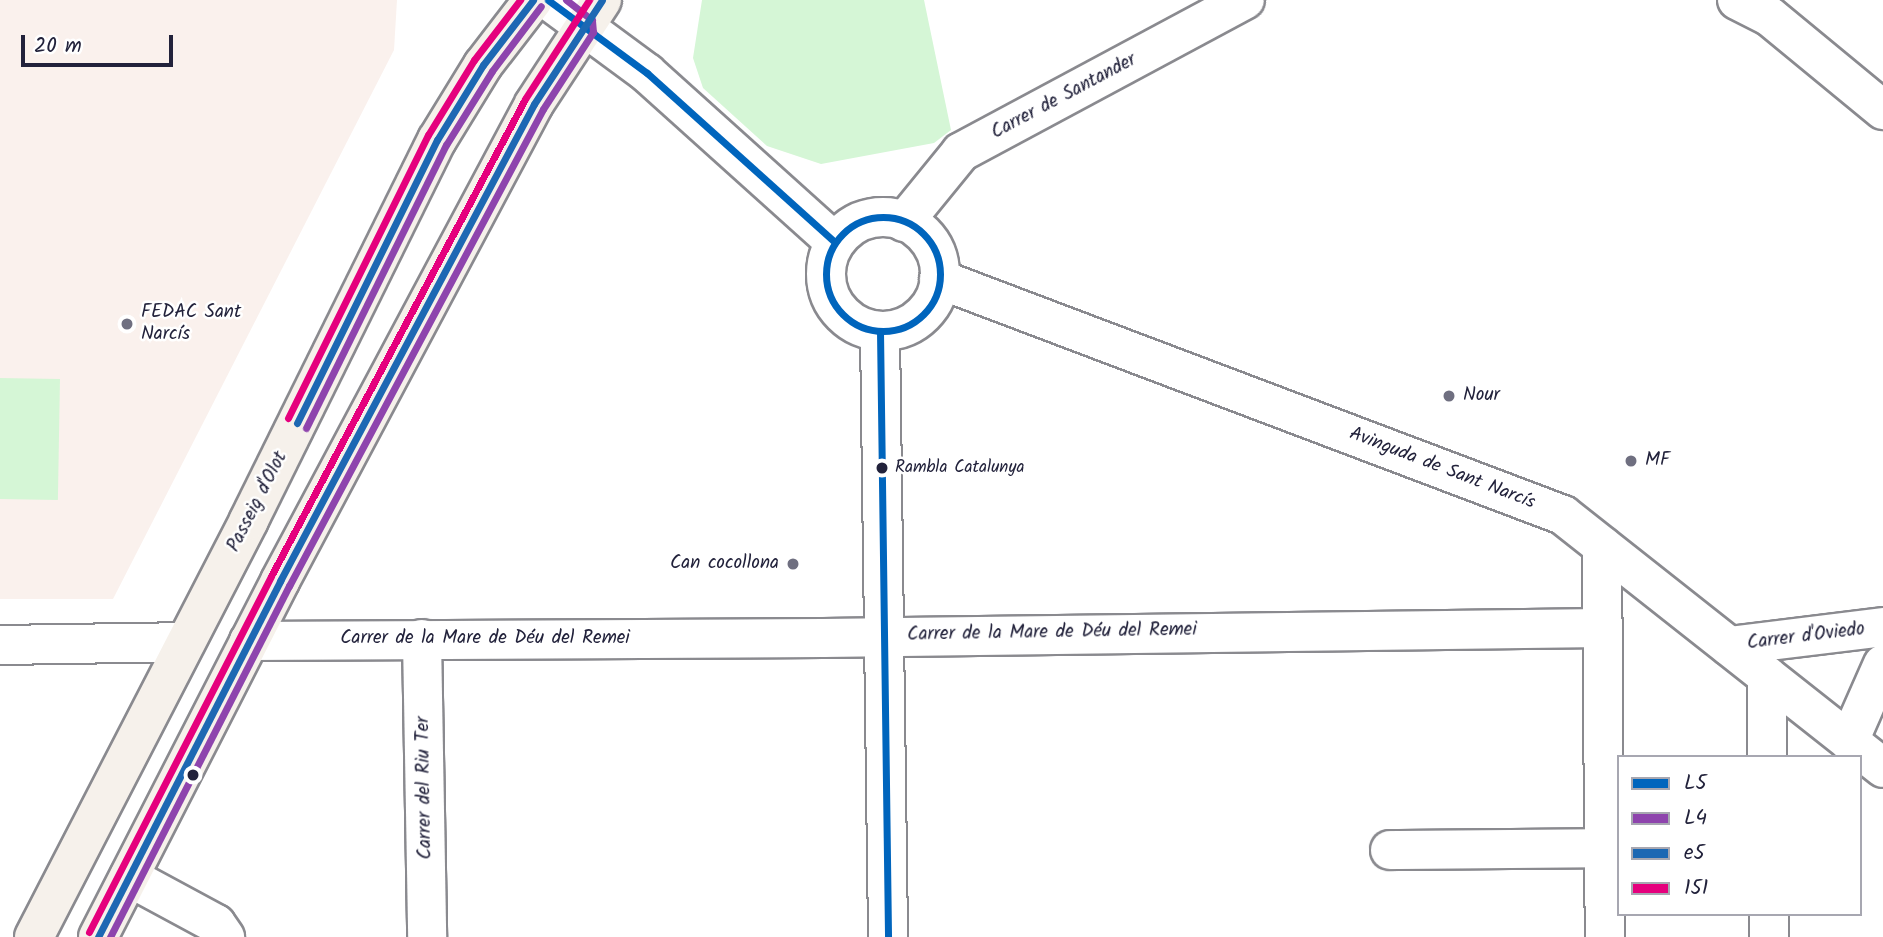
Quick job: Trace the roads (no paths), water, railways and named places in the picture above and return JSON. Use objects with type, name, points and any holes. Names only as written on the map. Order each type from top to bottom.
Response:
[{"type":"main road","name":"Passeig d'Olot","points":[[34,937],[249,520],[437,140],[484,65],[533,0]]},
{"type":"main road","points":[[98,937],[249,641],[534,104],[593,13]]},
{"type":"street","points":[[548,0],[593,13],[647,73],[835,242]]},
{"type":"street","name":"Carrer de Santander","points":[[904,222],[961,152],[1245,0]]},
{"type":"street","points":[[1737,0],[1769,16],[1883,110]]},
{"type":"street","points":[[885,217],[904,222],[921,233],[934,249],[939,279],[933,300],[920,317],[901,328],[880,331],[847,319],[832,300],[826,265],[835,242],[849,229],[866,220],[885,217]]},
{"type":"street","name":"Avinguda de Sant Narcís","points":[[939,279],[1563,515],[1883,768]]},
{"type":"street","points":[[880,331],[888,937]]},
{"type":"street","points":[[1602,546],[1605,937]]},
{"type":"street","name":"Carrer d'Oviedo","points":[[1729,646],[1883,627]]},
{"type":"street","name":"Carrer de la Mare de Déu del Remei","points":[[249,641],[823,638],[884,635],[1603,628]]},
{"type":"street","name":"Carrer del Riu Ter","points":[[422,639],[427,937]]},
{"type":"street","points":[[0,645],[185,642]]},
{"type":"street","name":"Carrer d'Oviedo","points":[[1849,741],[1883,664]]},
{"type":"street","points":[[1767,676],[1767,755]]},
{"type":"street","points":[[1390,850],[1604,848]]},
{"type":"street","points":[[129,877],[216,924],[225,937]]},
{"type":"street","points":[[1769,916],[1769,937]]},
{"type":"place","name":"FEDAC Sant Narcís","points":[[127,324]]},
{"type":"place","name":"Nour","points":[[1449,396]]},
{"type":"place","name":"MF","points":[[1631,461]]},
{"type":"place","name":"Rambla Catalunya","points":[[882,468]]},
{"type":"place","name":"Can cocollona","points":[[793,564]]}]
